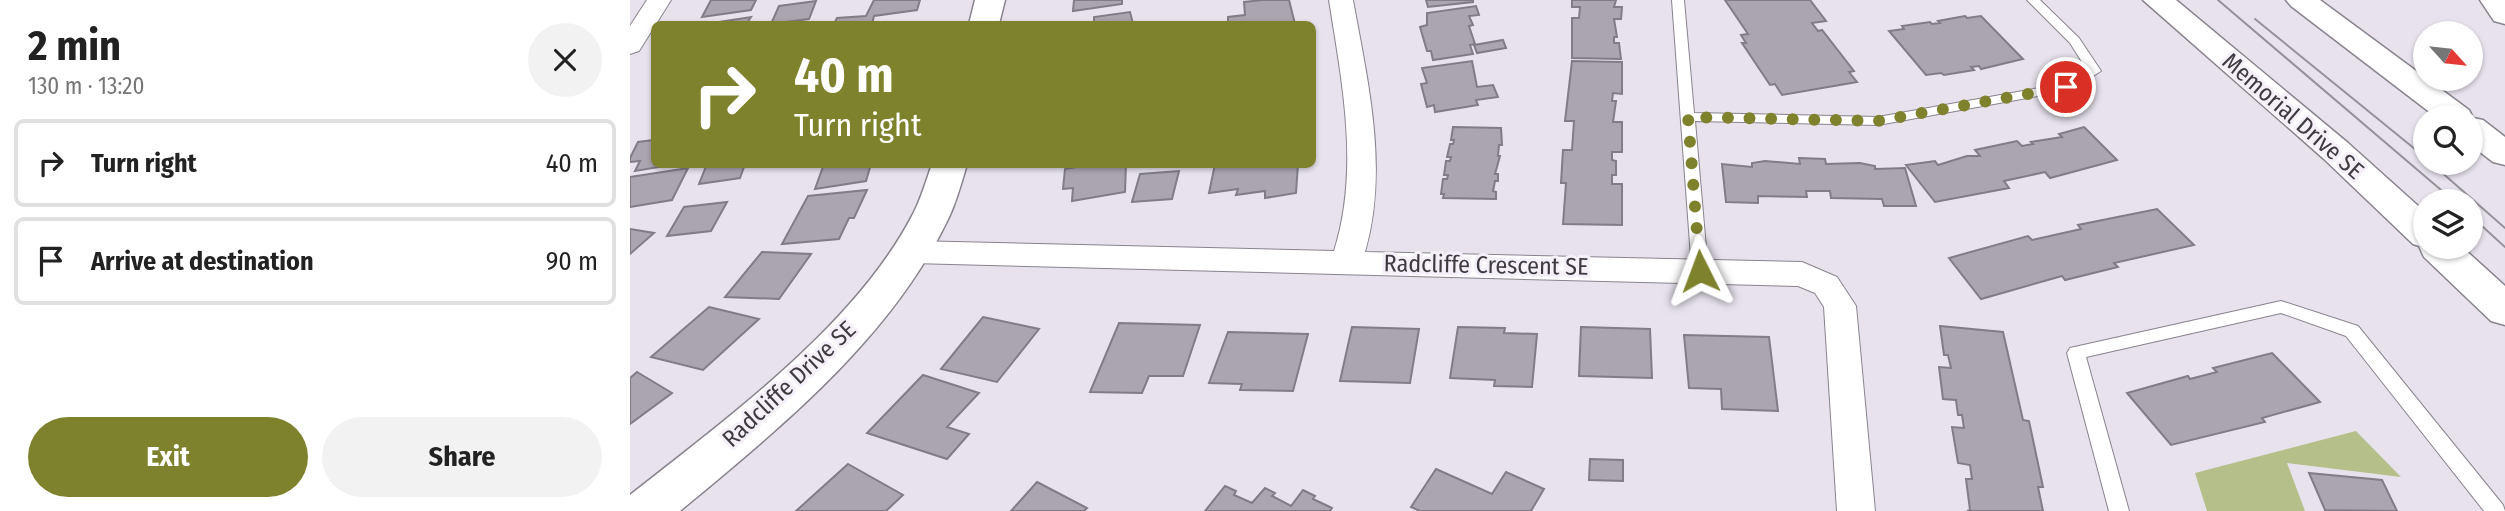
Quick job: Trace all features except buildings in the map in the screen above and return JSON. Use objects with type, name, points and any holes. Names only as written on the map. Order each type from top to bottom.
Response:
[{"type":"main road","points":[[985,21],[990,0]]},
{"type":"main road","name":"Memorial Drive SE","points":[[2158,0],[2336,150],[2413,223]]},
{"type":"main road","points":[[2301,0],[2441,105]]},
{"type":"main road","points":[[2495,0],[2505,15]]},
{"type":"main road","points":[[2483,137],[2505,154]]},
{"type":"main road","name":"Radcliffe Drive SE","points":[[645,511],[701,466],[836,346],[912,253],[944,189],[949,168]]},
{"type":"main road","points":[[2451,259],[2505,310]]},
{"type":"street","points":[[630,46],[659,0]]},
{"type":"street","points":[[1341,0],[1363,146],[1356,240],[1347,261]]},
{"type":"street","name":"Radcliffe Crescent SE","points":[[912,253],[1347,261],[1802,274],[1826,285],[1840,306],[1856,511]]},
{"type":"lane","points":[[1678,0],[1700,271]]},
{"type":"lane","points":[[1688,117],[1878,121],[2071,86],[2094,71],[2075,41],[2033,0]]},
{"type":"lane","points":[[2119,511],[2076,353],[2281,307],[2352,331],[2496,511]]},
{"type":"green space","points":[[2356,431],[2401,477],[2287,463],[2305,511],[2207,511],[2195,473]]},
{"type":"tram line","points":[[2218,0],[2440,189]]},
{"type":"tram line","points":[[2255,19],[2413,147]]},
{"type":"tram line","points":[[2445,175],[2505,228]]},
{"type":"tram line","points":[[2483,227],[2505,247]]},
{"type":"route","points":[[1700,271],[1688,117],[1878,121],[2066,87]]}]
